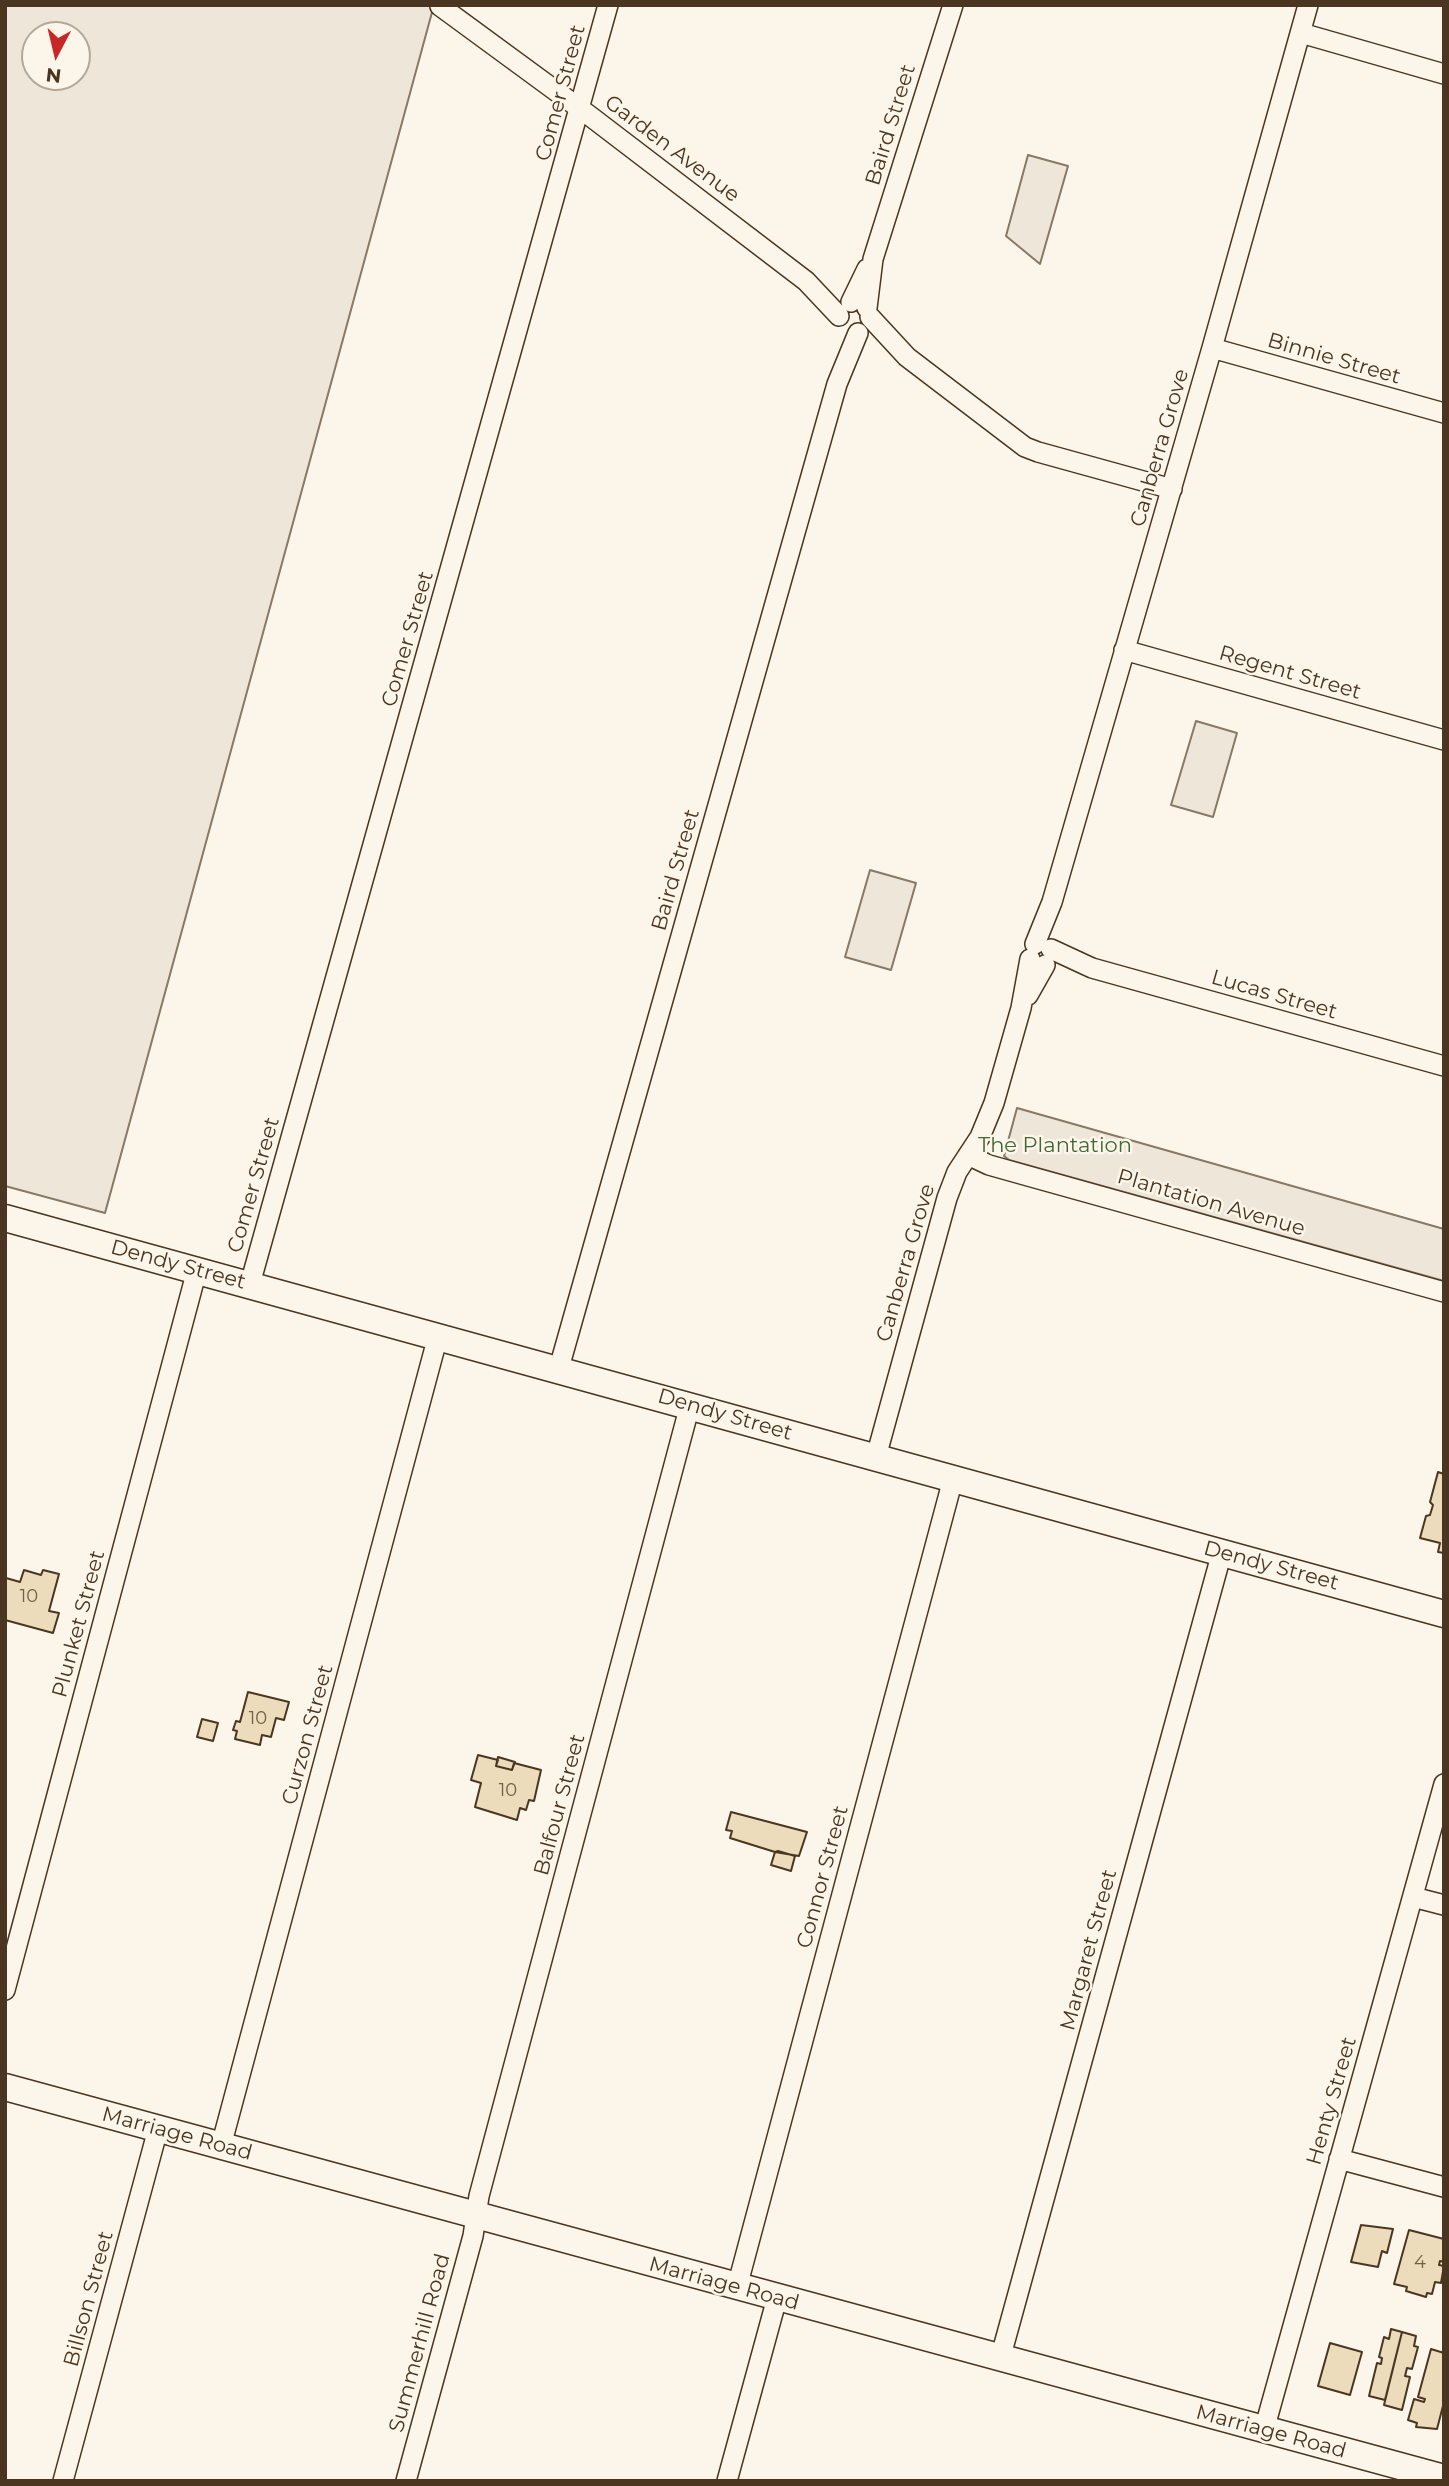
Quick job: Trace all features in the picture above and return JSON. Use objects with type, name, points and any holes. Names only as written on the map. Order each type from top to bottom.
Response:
[{"type":"street","name":"Comer Street","points":[[250,1284],[608,5]]},
{"type":"street","name":"Baird Street","points":[[559,1368],[855,317],[953,5]]},
{"type":"street","name":"Canberra Grove","points":[[876,1457],[951,1184],[980,1137],[990,1113],[1021,1008],[1042,954],[1052,902],[1308,5]]},
{"type":"street","name":"Garden Avenue","points":[[440,6],[581,109],[1025,447],[1172,489]]},
{"type":"street","points":[[1301,33],[1444,74]]},
{"type":"street","name":"Binnie Street","points":[[1212,348],[1444,413]]},
{"type":"street","name":"Regent Street","points":[[1124,650],[1444,740]]},
{"type":"street","name":"Lucas Street","points":[[1042,954],[1444,1066]]},
{"type":"street","name":"Plantation Avenue","points":[[968,1155],[989,1165],[1444,1292]]},
{"type":"street","name":"Dendy Street","points":[[5,1218],[559,1368],[1444,1614]]},
{"type":"street","name":"Plunket Street","points":[[5,1990],[197,1270]]},
{"type":"street","name":"Curzon Street","points":[[221,2146],[438,1336]]},
{"type":"street","name":"Balfour Street","points":[[476,2217],[481,2189],[690,1405]]},
{"type":"street","name":"Connor Street","points":[[737,2287],[953,1479]]},
{"type":"street","name":"Margaret Street","points":[[1000,2359],[1222,1552]]},
{"type":"street","name":"Henty Street","points":[[1264,2430],[1444,1784]]},
{"type":"street","points":[[1413,1897],[1444,1905]]},
{"type":"street","name":"Marriage Road","points":[[5,2087],[1444,2478]]},
{"type":"street","name":"Billson Street","points":[[62,2481],[158,2129]]},
{"type":"street","points":[[1339,2159],[1444,2187]]},
{"type":"street","name":"Summerhill Road","points":[[406,2481],[476,2217]]},
{"type":"street","points":[[727,2481],[777,2298]]},
{"type":"green space","points":[[5,5],[434,5],[105,1213],[5,1186]]},
{"type":"green space","points":[[1028,155],[1068,166],[1040,264],[1006,236]]},
{"type":"green space","points":[[1196,721],[1237,733],[1213,817],[1171,805]]},
{"type":"green space","points":[[870,870],[916,883],[891,970],[845,957]]},
{"type":"green space","name":"The Plantation","points":[[1017,1108],[1444,1229],[1444,1281],[1009,1160],[1004,1156]]},
{"type":"building","points":[[1438,1472],[1444,1474],[1444,1553],[1438,1552],[1440,1543],[1420,1538],[1426,1516],[1430,1515],[1433,1505],[1430,1502]]},
{"type":"building","points":[[24,1570],[41,1575],[43,1570],[59,1574],[49,1611],[59,1613],[53,1633],[5,1620],[6,1578],[20,1582]]},
{"type":"building","points":[[248,1692],[289,1702],[284,1720],[276,1718],[271,1737],[262,1735],[260,1745],[235,1739],[237,1731],[233,1730],[236,1721],[240,1722]]},
{"type":"building","points":[[202,1719],[218,1723],[213,1741],[197,1737]]},
{"type":"building","points":[[478,1755],[498,1760],[496,1766],[512,1770],[514,1763],[541,1770],[534,1801],[529,1800],[526,1810],[520,1808],[517,1820],[475,1807],[481,1783],[471,1780]]},
{"type":"building","points":[[498,1757],[515,1762],[512,1770],[496,1766]]},
{"type":"building","points":[[731,1812],[807,1832],[799,1856],[775,1852],[730,1838],[732,1831],[726,1830]]},
{"type":"building","points":[[775,1852],[795,1856],[791,1871],[771,1865]]},
{"type":"building","points":[[1361,2225],[1393,2229],[1387,2253],[1382,2251],[1378,2267],[1351,2262]]},
{"type":"building","points":[[1409,2230],[1444,2239],[1444,2262],[1440,2261],[1439,2265],[1444,2266],[1441,2283],[1435,2282],[1432,2294],[1427,2293],[1426,2297],[1406,2291],[1407,2287],[1394,2284]]},
{"type":"building","points":[[1391,2329],[1402,2332],[1385,2400],[1369,2396],[1377,2363],[1381,2364],[1382,2358],[1379,2357],[1384,2337],[1389,2339]]},
{"type":"building","points":[[1402,2332],[1416,2336],[1414,2346],[1418,2347],[1412,2369],[1407,2368],[1405,2376],[1410,2377],[1402,2410],[1384,2405]]},
{"type":"building","points":[[1330,2343],[1362,2352],[1350,2395],[1318,2386]]},
{"type":"building","points":[[1431,2349],[1444,2353],[1444,2402],[1437,2429],[1416,2427],[1417,2423],[1408,2420],[1414,2399],[1424,2402],[1425,2399],[1418,2397]]}]
